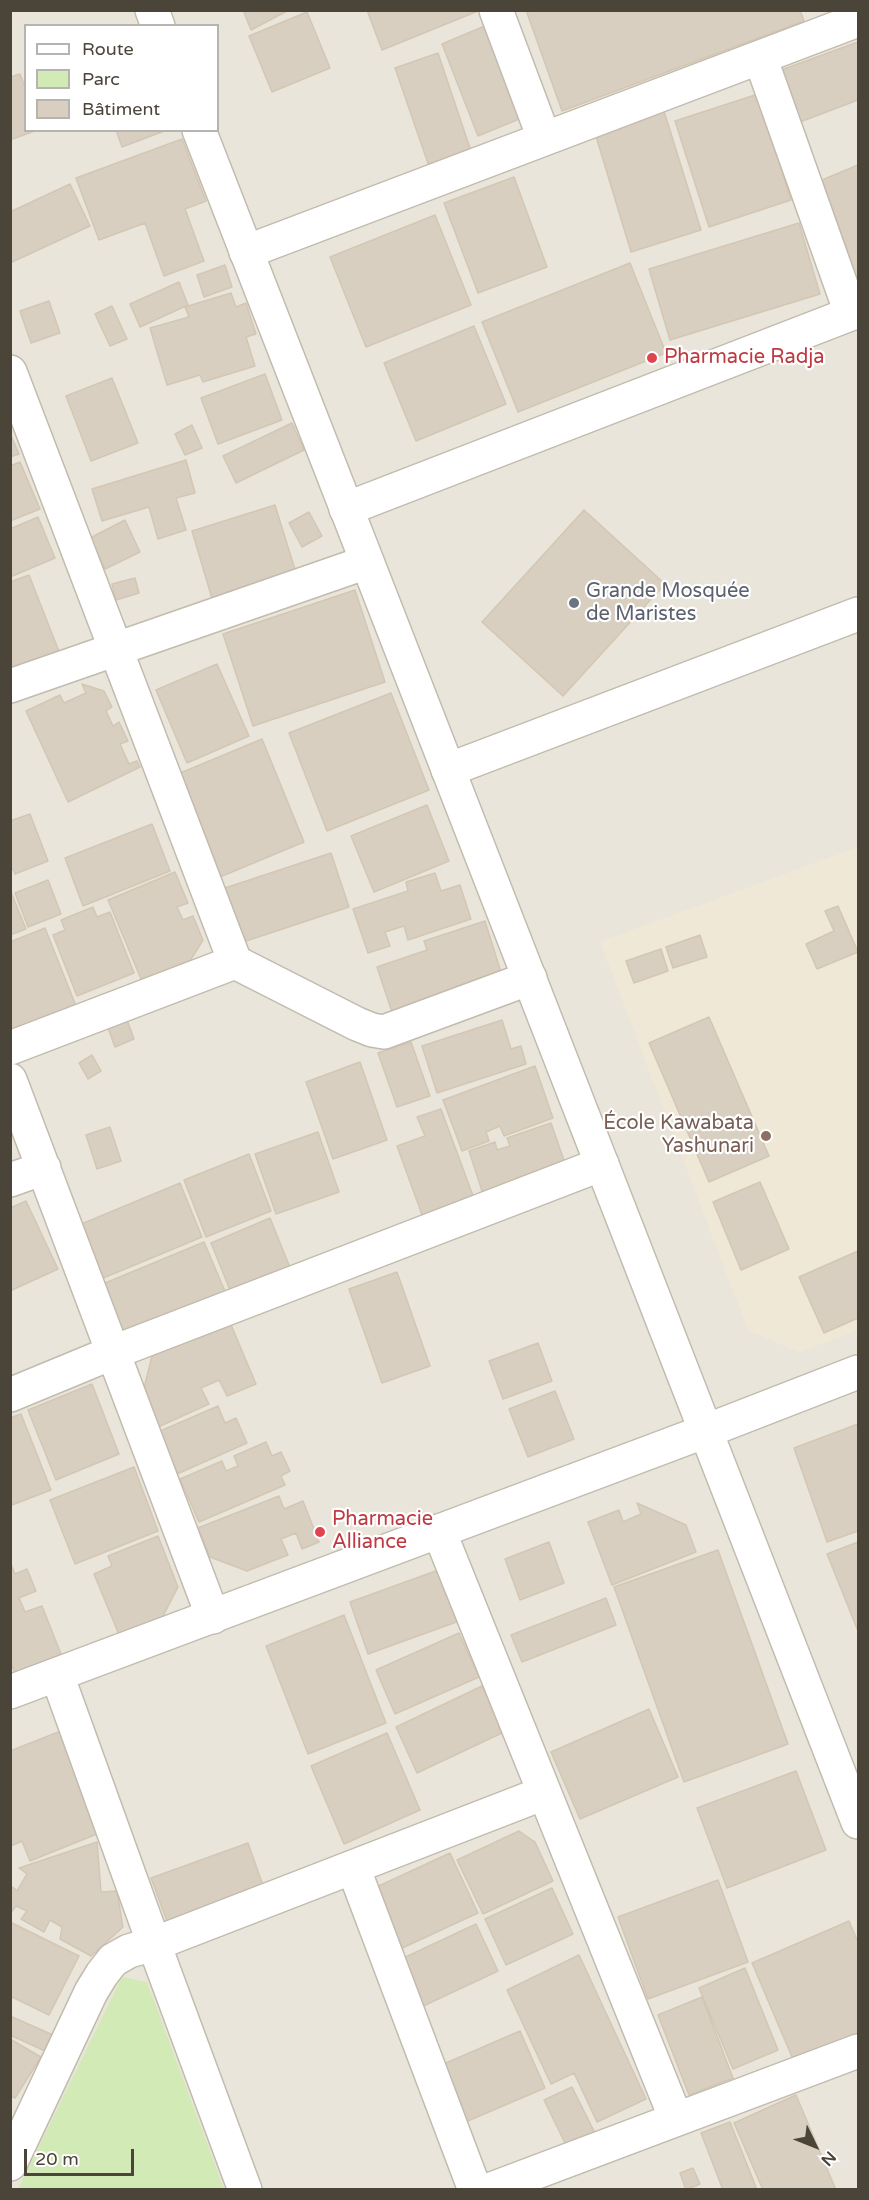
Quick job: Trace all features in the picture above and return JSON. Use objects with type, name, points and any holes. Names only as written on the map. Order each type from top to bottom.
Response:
[{"type":"street","points":[[496,10],[544,138]]},
{"type":"street","points":[[246,252],[760,57],[837,20]]},
{"type":"street","points":[[346,509],[855,312],[760,57]]},
{"type":"street","points":[[200,132],[858,1822]]},
{"type":"street","points":[[10,372],[235,963],[372,1030],[384,1032],[530,978]]},
{"type":"street","points":[[10,686],[367,562]]},
{"type":"street","points":[[448,770],[858,614]]},
{"type":"street","points":[[10,1048],[235,963]]},
{"type":"street","points":[[10,1080],[213,1617]]},
{"type":"street","points":[[10,1395],[114,1352],[602,1164]]},
{"type":"street","points":[[10,1180],[44,1168]]},
{"type":"street","points":[[10,1692],[858,1372]]},
{"type":"street","points":[[439,1531],[676,2119]]},
{"type":"street","points":[[57,1675],[245,2190]]},
{"type":"street","points":[[10,2164],[91,1992],[113,1960],[129,1951],[154,1944],[544,1793]]},
{"type":"street","points":[[353,1866],[475,2190]]},
{"type":"street","points":[[489,2190],[858,2051]]},
{"type":"shaded area","points":[[11,11],[858,11],[858,2189],[11,2189]]},
{"type":"shaded area","name":"École Kawabata Yashunari","points":[[858,847],[858,1330],[799,1352],[748,1330],[600,942]]},
{"type":"green space","points":[[122,1977],[147,1982],[224,2189],[18,2189]]},
{"type":"building","points":[[243,10],[289,10],[251,30]]},
{"type":"building","points":[[367,10],[478,10],[478,11],[382,50]]},
{"type":"building","points":[[526,10],[800,10],[804,21],[562,111]]},
{"type":"building","points":[[307,12],[330,68],[272,92],[249,36]]},
{"type":"building","points":[[487,25],[524,117],[478,136],[442,44]]},
{"type":"building","points":[[858,42],[858,100],[800,122],[781,70]]},
{"type":"building","points":[[438,53],[473,157],[431,172],[395,68]]},
{"type":"building","points":[[20,74],[24,84],[24,132],[32,132],[10,140],[10,77]]},
{"type":"building","points":[[758,94],[791,200],[709,227],[675,121]]},
{"type":"building","points":[[664,111],[701,230],[631,252],[595,133]]},
{"type":"building","points":[[117,132],[162,132],[122,147]]},
{"type":"building","points":[[182,139],[206,201],[185,209],[204,261],[164,276],[145,223],[99,240],[76,178]]},
{"type":"building","points":[[858,165],[858,282],[822,180]]},
{"type":"building","points":[[514,177],[547,267],[478,293],[444,203]]},
{"type":"building","points":[[70,184],[90,226],[10,263],[10,212]]},
{"type":"building","points":[[435,215],[471,305],[366,347],[330,257]]},
{"type":"building","points":[[799,223],[820,294],[670,340],[649,269]]},
{"type":"building","points":[[630,263],[666,353],[518,412],[482,322]]},
{"type":"building","points":[[225,265],[232,287],[204,297],[197,275]]},
{"type":"building","points":[[179,282],[188,305],[140,327],[130,304]]},
{"type":"building","points":[[231,293],[236,307],[246,303],[256,334],[246,337],[255,366],[203,382],[200,375],[167,385],[150,328],[189,317],[185,307]]},
{"type":"building","points":[[49,301],[60,333],[31,343],[20,311]]},
{"type":"building","points":[[112,306],[127,339],[110,346],[95,314]]},
{"type":"building","points":[[474,326],[506,404],[416,441],[384,363]]},
{"type":"building","points":[[265,374],[282,420],[218,444],[201,398]]},
{"type":"building","points":[[112,378],[138,443],[91,461],[66,396]]},
{"type":"building","points":[[292,423],[304,450],[236,483],[223,456]]},
{"type":"building","points":[[192,425],[202,448],[185,455],[175,434]]},
{"type":"building","points":[[10,433],[19,454],[10,457]]},
{"type":"building","points":[[186,460],[195,493],[176,498],[186,530],[158,539],[149,507],[102,521],[92,489]]},
{"type":"building","points":[[20,462],[40,509],[10,521],[10,466]]},
{"type":"building","points":[[275,505],[297,576],[213,602],[192,531]]},
{"type":"building","name":"Grande Mosquée de Maristes","points":[[584,510],[665,584],[563,696],[482,622]]},
{"type":"building","points":[[309,512],[322,536],[302,547],[289,523]]},
{"type":"building","points":[[38,517],[55,558],[10,577],[10,529]]},
{"type":"building","points":[[125,520],[140,552],[105,569],[90,538]]},
{"type":"building","points":[[29,575],[60,654],[10,674],[10,582]]},
{"type":"building","points":[[135,578],[139,593],[116,600],[112,584]]},
{"type":"building","points":[[355,590],[385,682],[253,726],[223,634]]},
{"type":"building","points":[[217,664],[249,736],[187,763],[156,690]]},
{"type":"building","points":[[82,684],[104,691],[112,707],[106,711],[113,726],[119,722],[128,741],[120,744],[129,764],[137,761],[140,767],[68,802],[26,711],[60,695],[64,703],[86,693]]},
{"type":"building","points":[[391,693],[429,790],[327,831],[289,733]]},
{"type":"building","points":[[262,739],[304,842],[220,877],[178,774]]},
{"type":"building","points":[[427,805],[449,861],[374,892],[351,836]]},
{"type":"building","points":[[30,814],[48,861],[15,874],[10,864],[10,821]]},
{"type":"building","points":[[152,824],[170,871],[83,906],[65,858]]},
{"type":"building","points":[[331,853],[349,907],[240,943],[222,889]]},
{"type":"building","points":[[175,872],[188,903],[177,907],[183,920],[193,916],[203,940],[185,969],[144,986],[108,900]]},
{"type":"building","points":[[435,873],[441,891],[460,885],[471,919],[408,940],[404,926],[385,932],[390,946],[368,953],[353,909],[408,891],[406,882]]},
{"type":"building","points":[[48,880],[61,914],[28,927],[15,893]]},
{"type":"building","points":[[10,890],[26,929],[10,935]]},
{"type":"building","points":[[838,906],[858,952],[817,969],[806,944],[834,931],[825,911]]},
{"type":"building","points":[[93,907],[97,917],[110,912],[134,973],[77,996],[53,935],[65,930],[61,920]]},
{"type":"building","points":[[485,921],[505,985],[395,1021],[377,967],[427,950],[424,941]]},
{"type":"building","points":[[45,928],[78,1011],[10,1037],[10,942]]},
{"type":"building","points":[[700,935],[707,957],[673,968],[666,947]]},
{"type":"building","points":[[661,949],[668,971],[634,983],[626,961]]},
{"type":"building","points":[[709,1017],[769,1156],[709,1182],[649,1043]]},
{"type":"building","points":[[127,1020],[134,1039],[115,1047],[108,1028]]},
{"type":"building","points":[[502,1020],[511,1049],[521,1046],[526,1064],[437,1093],[422,1046]]},
{"type":"building","points":[[411,1042],[430,1096],[397,1107],[378,1053]]},
{"type":"building","points":[[92,1055],[101,1071],[88,1079],[79,1063]]},
{"type":"building","points":[[360,1062],[387,1140],[333,1159],[306,1082]]},
{"type":"building","points":[[535,1066],[553,1118],[504,1136],[500,1126],[486,1132],[489,1141],[462,1151],[443,1100]]},
{"type":"building","points":[[441,1109],[476,1204],[425,1223],[397,1146],[425,1136],[417,1117]]},
{"type":"building","points":[[551,1123],[566,1166],[483,1194],[469,1151],[495,1142],[497,1150],[510,1146],[507,1138]]},
{"type":"building","points":[[110,1127],[121,1161],[97,1169],[86,1135]]},
{"type":"building","points":[[318,1132],[339,1192],[276,1214],[255,1154]]},
{"type":"building","points":[[249,1154],[271,1211],[206,1237],[184,1180]]},
{"type":"building","points":[[760,1182],[789,1249],[741,1270],[713,1202]]},
{"type":"building","points":[[180,1183],[202,1237],[101,1279],[79,1225]]},
{"type":"building","points":[[26,1201],[58,1269],[10,1291],[10,1208]]},
{"type":"building","points":[[270,1218],[291,1270],[232,1295],[211,1243]]},
{"type":"building","points":[[204,1242],[227,1296],[121,1341],[98,1286]]},
{"type":"building","points":[[858,1251],[858,1318],[824,1333],[799,1277]]},
{"type":"building","points":[[397,1272],[430,1366],[382,1383],[349,1289]]},
{"type":"building","points":[[229,1320],[256,1384],[227,1396],[219,1380],[201,1388],[209,1404],[158,1427],[143,1392],[154,1348]]},
{"type":"building","points":[[538,1343],[552,1381],[503,1399],[489,1361]]},
{"type":"building","points":[[92,1384],[119,1454],[56,1480],[28,1410]]},
{"type":"building","points":[[555,1391],[574,1439],[528,1457],[509,1409]]},
{"type":"building","points":[[218,1406],[225,1423],[236,1418],[247,1443],[177,1474],[158,1432]]},
{"type":"building","points":[[21,1414],[51,1490],[12,1505],[10,1501],[10,1418]]},
{"type":"building","points":[[858,1424],[858,1531],[827,1542],[794,1448]]},
{"type":"building","points":[[266,1442],[272,1456],[281,1452],[290,1471],[281,1476],[285,1485],[199,1522],[180,1479],[222,1461],[226,1471],[238,1466],[234,1456]]},
{"type":"building","points":[[134,1467],[158,1531],[75,1564],[50,1500]]},
{"type":"building","points":[[279,1496],[284,1509],[303,1501],[319,1542],[302,1549],[296,1533],[281,1539],[288,1555],[247,1571],[210,1557],[198,1528]]},
{"type":"building","points":[[637,1503],[686,1525],[696,1552],[612,1585],[588,1522],[619,1510],[623,1522],[641,1514]]},
{"type":"building","points":[[158,1536],[178,1587],[161,1620],[120,1637],[94,1574],[112,1566],[108,1556]]},
{"type":"building","points":[[549,1542],[564,1583],[520,1600],[505,1559]]},
{"type":"building","points":[[858,1542],[858,1631],[827,1554]]},
{"type":"building","points":[[718,1550],[788,1744],[684,1782],[614,1587]]},
{"type":"building","points":[[10,1562],[15,1574],[27,1569],[36,1591],[19,1598],[25,1612],[42,1606],[61,1654],[15,1673],[10,1662]]},
{"type":"building","points":[[444,1568],[462,1620],[368,1654],[350,1602]]},
{"type":"building","points":[[606,1598],[616,1625],[522,1662],[511,1635]]},
{"type":"building","points":[[344,1615],[386,1723],[308,1754],[266,1646]]},
{"type":"building","points":[[459,1633],[479,1677],[395,1714],[376,1670]]},
{"type":"building","points":[[482,1686],[504,1732],[417,1773],[396,1727]]},
{"type":"building","points":[[649,1709],[678,1777],[580,1819],[551,1752]]},
{"type":"building","points":[[61,1731],[102,1832],[30,1861],[22,1841],[11,1846],[10,1751]]},
{"type":"building","points":[[387,1733],[420,1810],[344,1844],[311,1766]]},
{"type":"building","points":[[796,1771],[826,1850],[727,1888],[697,1808]]},
{"type":"building","points":[[519,1831],[535,1842],[553,1881],[483,1914],[457,1860]]},
{"type":"building","points":[[97,1842],[101,1892],[117,1891],[123,1927],[91,1956],[60,1939],[62,1927],[50,1920],[44,1932],[21,1919],[27,1911],[16,1906],[10,1914],[10,1885],[17,1891],[27,1874],[19,1868]]},
{"type":"building","points":[[248,1843],[267,1897],[171,1932],[151,1878]]},
{"type":"building","points":[[450,1853],[478,1913],[398,1950],[370,1890]]},
{"type":"building","points":[[718,1880],[748,1962],[648,1999],[618,1917]]},
{"type":"building","points":[[552,1888],[573,1934],[506,1965],[485,1919]]},
{"type":"building","points":[[849,1921],[858,1942],[858,2036],[795,2064],[752,1963]]},
{"type":"building","points":[[10,1922],[79,1956],[49,2015],[10,1996]]},
{"type":"building","points":[[476,1924],[498,1971],[419,2008],[397,1961]]},
{"type":"building","points":[[579,1955],[646,2099],[597,2122],[574,2073],[551,2084],[507,1990]]},
{"type":"building","points":[[745,1968],[778,2050],[733,2069],[699,1988]]},
{"type":"building","points":[[702,1997],[733,2078],[689,2095],[658,2015]]},
{"type":"building","points":[[10,2016],[53,2035],[45,2051],[10,2035]]},
{"type":"building","points":[[520,2031],[545,2088],[463,2123],[439,2066]]},
{"type":"building","points":[[10,2039],[41,2057],[15,2098],[10,2096]]},
{"type":"building","points":[[572,2087],[595,2133],[567,2147],[544,2100]]},
{"type":"building","points":[[796,2095],[836,2190],[763,2190],[734,2123]]},
{"type":"building","points":[[730,2122],[756,2187],[751,2190],[723,2190],[701,2133]]},
{"type":"building","points":[[693,2168],[700,2184],[686,2190],[680,2173]]},
{"type":"place","name":"Pharmacie Radja","points":[[652,358]]},
{"type":"place","name":"Grande Mosquée de Maristes","points":[[574,603]]},
{"type":"place","name":"École Kawabata Yashunari","points":[[766,1136]]},
{"type":"place","name":"Pharmacie Alliance","points":[[320,1532]]}]
